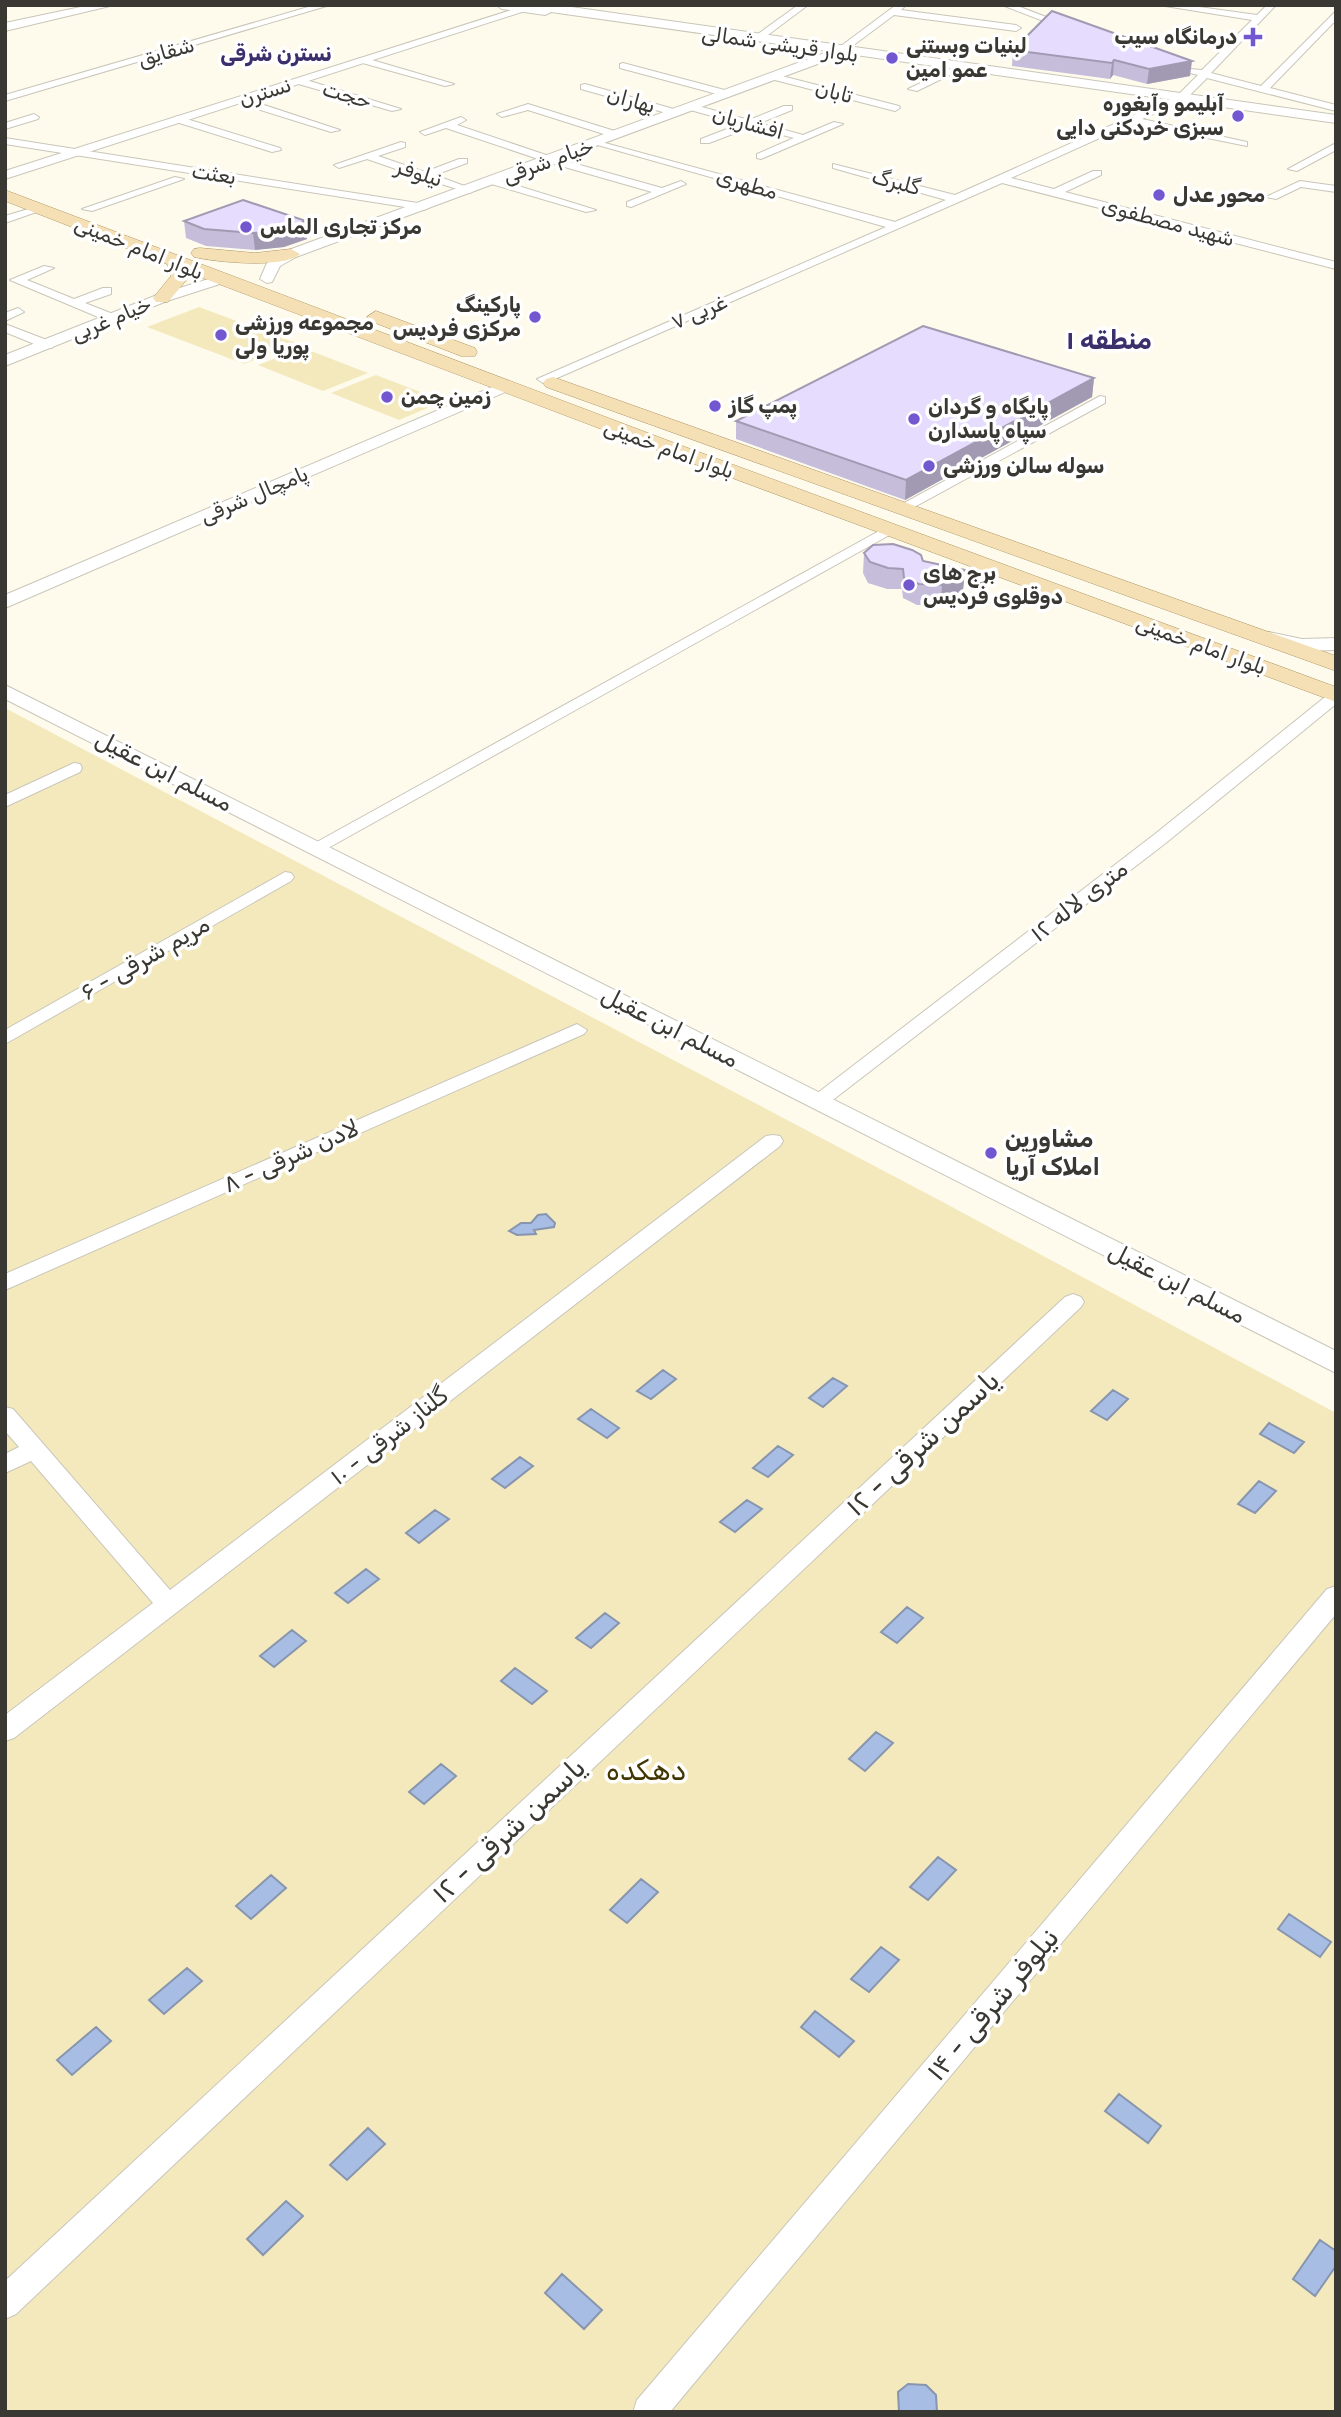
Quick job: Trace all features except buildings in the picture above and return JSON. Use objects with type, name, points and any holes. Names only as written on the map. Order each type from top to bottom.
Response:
[{"type":"main road","points":[[5,19],[69,7],[108,5]]},
{"type":"main road","name":"بلوار قریشی شمالی","points":[[502,5],[1336,119]]},
{"type":"main road","points":[[5,27],[69,7]]},
{"type":"main road","name":"بلوار قریشی شمالی","points":[[586,15],[761,36],[957,69],[1058,81]]},
{"type":"main road","name":"بلوار امام خمینی","points":[[5,176],[176,263],[1336,695]]},
{"type":"main road","name":"بلوار امام خمینی","points":[[5,195],[39,209],[86,218],[110,216]]},
{"type":"main road","name":"بلوار امام خمینی","points":[[135,227],[267,279],[424,333],[476,356],[1336,664]]},
{"type":"main road","points":[[200,253],[255,258],[291,254]]},
{"type":"main road","points":[[162,298],[180,277],[176,263]]},
{"type":"main road","points":[[391,344],[414,344],[424,333]]},
{"type":"main road","points":[[1264,637],[1302,645],[1336,644]]},
{"type":"street","name":"شقایق","points":[[5,98],[326,5]]},
{"type":"street","points":[[761,36],[804,5]]},
{"type":"street","points":[[1006,5],[1082,32]]},
{"type":"street","points":[[896,226],[1181,98],[1272,5]]},
{"type":"street","name":"نسترن","points":[[5,176],[526,7]]},
{"type":"street","points":[[841,50],[898,8],[1016,28]]},
{"type":"street","points":[[1165,8],[1258,18]]},
{"type":"street","points":[[1262,90],[1336,14]]},
{"type":"street","name":"خیام شرقی","points":[[267,279],[276,261],[291,254],[551,160],[841,50]]},
{"type":"street","points":[[362,60],[449,84]]},
{"type":"street","points":[[622,66],[728,94]]},
{"type":"street","points":[[1178,66],[1332,107],[1336,97]]},
{"type":"street","points":[[913,89],[957,69]]},
{"type":"street","name":"تابان","points":[[774,77],[852,94],[895,108]]},
{"type":"street","name":"حجت","points":[[299,81],[396,109]]},
{"type":"street","points":[[5,84],[28,92]]},
{"type":"street","name":"بهاران","points":[[585,88],[677,113]]},
{"type":"street","points":[[825,104],[852,94]]},
{"type":"street","points":[[239,100],[335,130]]},
{"type":"street","points":[[502,114],[528,107],[617,135]]},
{"type":"street","name":"افشاریان","points":[[691,107],[804,138]]},
{"type":"street","points":[[705,141],[788,108]]},
{"type":"street","points":[[5,125],[34,117]]},
{"type":"street","points":[[177,119],[276,150]]},
{"type":"street","points":[[425,132],[467,119]]},
{"type":"street","points":[[1131,120],[1248,142],[1228,151]]},
{"type":"street","points":[[761,156],[838,124]]},
{"type":"street","points":[[447,125],[551,160],[661,191]]},
{"type":"street","points":[[470,147],[512,132]]},
{"type":"street","name":"بعثت","points":[[5,141],[424,207]]},
{"type":"street","name":"مطهری","points":[[598,142],[896,226]]},
{"type":"street","points":[[339,165],[401,145]]},
{"type":"street","points":[[1293,169],[1336,146]]},
{"type":"street","name":"نیلوفر","points":[[367,156],[470,190]]},
{"type":"street","name":"گلبرگ","points":[[854,159],[832,168],[956,199]]},
{"type":"street","points":[[405,182],[463,161]]},
{"type":"street","points":[[568,181],[607,167]]},
{"type":"street","points":[[1055,193],[1097,173]]},
{"type":"street","points":[[889,192],[920,177]]},
{"type":"street","points":[[86,218],[179,179]]},
{"type":"street","name":"شهید مصطفوی","points":[[1001,179],[1336,266]]},
{"type":"street","points":[[492,181],[590,210]]},
{"type":"street","points":[[631,204],[681,184]]},
{"type":"street","points":[[1272,197],[1300,184],[1336,189]]},
{"type":"street","points":[[521,207],[546,197]]},
{"type":"street","points":[[5,220],[39,209]]},
{"type":"street","name":"۷ غربی","points":[[543,380],[896,226]]},
{"type":"street","points":[[48,268],[16,280],[114,319]]},
{"type":"street","name":"خیام غربی","points":[[5,361],[162,298],[218,279]]},
{"type":"street","points":[[74,303],[107,291]]},
{"type":"street","points":[[5,328],[48,345]]},
{"type":"street","name":"پامچال شرقی","points":[[5,602],[503,387]]},
{"type":"street","points":[[902,508],[1100,400]]},
{"type":"street","points":[[315,848],[888,530]]},
{"type":"street","name":"مسلم ابن عقیل","points":[[5,691],[1336,1363]]},
{"type":"street","name":"۱۲ متری لاله","points":[[818,1102],[1161,838],[1336,695]]},
{"type":"street","points":[[5,802],[74,768]]},
{"type":"street","name":"مریم شرقی - ۶","points":[[5,1038],[285,877]]},
{"type":"street","name":"لادن شرقی - ۸","points":[[5,1283],[577,1030]]},
{"type":"street","name":"گلناز شرقی - ۱۰","points":[[5,1730],[773,1141]]},
{"type":"street","name":"یاسمن شرقی - ۱۲","points":[[5,2303],[1073,1302]]},
{"type":"street","points":[[5,1415],[168,1604]]},
{"type":"street","points":[[5,1464],[34,1450]]},
{"type":"street","name":"نیلوفر شرقی - ۱۴","points":[[649,2412],[1336,1596]]},
{"type":"green space","name":"مجموعه ورزشی پوریا ولی","points":[[199,307],[296,343],[244,364],[147,327]]},
{"type":"green space","name":"زمین چمن","points":[[303,348],[368,373],[323,391],[258,365]]},
{"type":"green space","name":"زمین چمن","points":[[376,375],[444,401],[399,420],[331,393]]},
{"type":"green space","name":"دهکده","points":[[5,708],[939,1200],[1336,1413],[1336,2412],[5,2412]]},
{"type":"water","points":[[546,1214],[555,1223],[554,1227],[534,1230],[536,1234],[517,1235],[509,1231],[521,1223],[531,1223],[538,1215]]},
{"type":"water","points":[[663,1370],[676,1379],[651,1399],[637,1391]]},
{"type":"water","points":[[833,1378],[847,1386],[823,1407],[809,1398]]},
{"type":"water","points":[[1113,1390],[1128,1399],[1107,1420],[1091,1411]]},
{"type":"water","points":[[591,1409],[619,1428],[607,1438],[578,1419]]},
{"type":"water","points":[[1269,1423],[1304,1442],[1294,1453],[1260,1434]]},
{"type":"water","points":[[778,1446],[793,1455],[768,1477],[753,1468]]},
{"type":"water","points":[[520,1457],[533,1466],[505,1488],[492,1479]]},
{"type":"water","points":[[1259,1481],[1276,1491],[1255,1513],[1238,1504]]},
{"type":"water","points":[[747,1500],[762,1509],[735,1532],[720,1522]]},
{"type":"water","points":[[435,1510],[449,1519],[419,1543],[406,1533]]},
{"type":"water","points":[[366,1569],[379,1579],[348,1603],[335,1593]]},
{"type":"water","points":[[907,1607],[923,1618],[897,1643],[881,1632]]},
{"type":"water","points":[[605,1613],[619,1623],[591,1648],[576,1638]]},
{"type":"water","points":[[292,1630],[306,1641],[274,1667],[260,1656]]},
{"type":"water","points":[[515,1668],[547,1691],[532,1704],[501,1681]]},
{"type":"water","points":[[876,1732],[893,1743],[865,1771],[849,1759]]},
{"type":"water","points":[[441,1764],[456,1776],[424,1804],[409,1792]]},
{"type":"water","points":[[938,1857],[956,1870],[928,1900],[910,1887]]},
{"type":"water","points":[[271,1875],[286,1888],[251,1919],[236,1906]]},
{"type":"water","points":[[641,1879],[658,1892],[627,1923],[610,1910]]},
{"type":"water","points":[[1289,1914],[1331,1942],[1320,1957],[1278,1929]]},
{"type":"water","points":[[881,1947],[899,1960],[869,1992],[851,1979]]},
{"type":"water","points":[[187,1968],[202,1981],[164,2014],[149,2000]]},
{"type":"water","points":[[815,2011],[854,2041],[839,2057],[801,2027]]},
{"type":"water","points":[[96,2027],[111,2041],[72,2075],[57,2060]]},
{"type":"water","points":[[1119,2094],[1161,2126],[1148,2143],[1105,2111]]},
{"type":"water","points":[[368,2128],[385,2144],[347,2180],[330,2165]]},
{"type":"water","points":[[286,2201],[303,2216],[263,2255],[247,2239]]},
{"type":"water","points":[[1320,2240],[1336,2251],[1336,2266],[1315,2296],[1293,2279]]},
{"type":"water","points":[[562,2274],[602,2310],[584,2329],[545,2293]]},
{"type":"water","points":[[908,2384],[926,2385],[936,2395],[937,2412],[899,2412],[898,2392]]},
{"type":"place","name":"درمانگاه سیب","points":[[1253,37]]},
{"type":"place","name":"لبنیات وبستنی عمو امین","points":[[892,58]]},
{"type":"place","name":"آبلیمو وآبغوره سبزی خردکنی دایی","points":[[1238,116]]},
{"type":"place","name":"محور عدل","points":[[1159,195]]},
{"type":"place","name":"مرکز تجاری الماس","points":[[246,227]]},
{"type":"place","name":"پارکینگ مرکزی فردیس","points":[[535,317]]},
{"type":"place","name":"مجموعه ورزشی پوریا ولی","points":[[221,335]]},
{"type":"place","name":"زمین چمن","points":[[387,397]]},
{"type":"place","name":"پمپ گاز","points":[[715,406]]},
{"type":"place","name":"پایگاه و گردان سپاه پاسدارن","points":[[914,419]]},
{"type":"place","name":"سوله سالن ورزشی","points":[[929,466]]},
{"type":"place","name":"برج های دوقلوی فردیس","points":[[909,585]]},
{"type":"place","name":"مشاورین املاک آریا","points":[[991,1153]]},
{"type":"district","name":"نسترن شرقی","points":[[276,54]]},
{"type":"district","name":"منطقه ۱","points":[[1109,340]]}]
